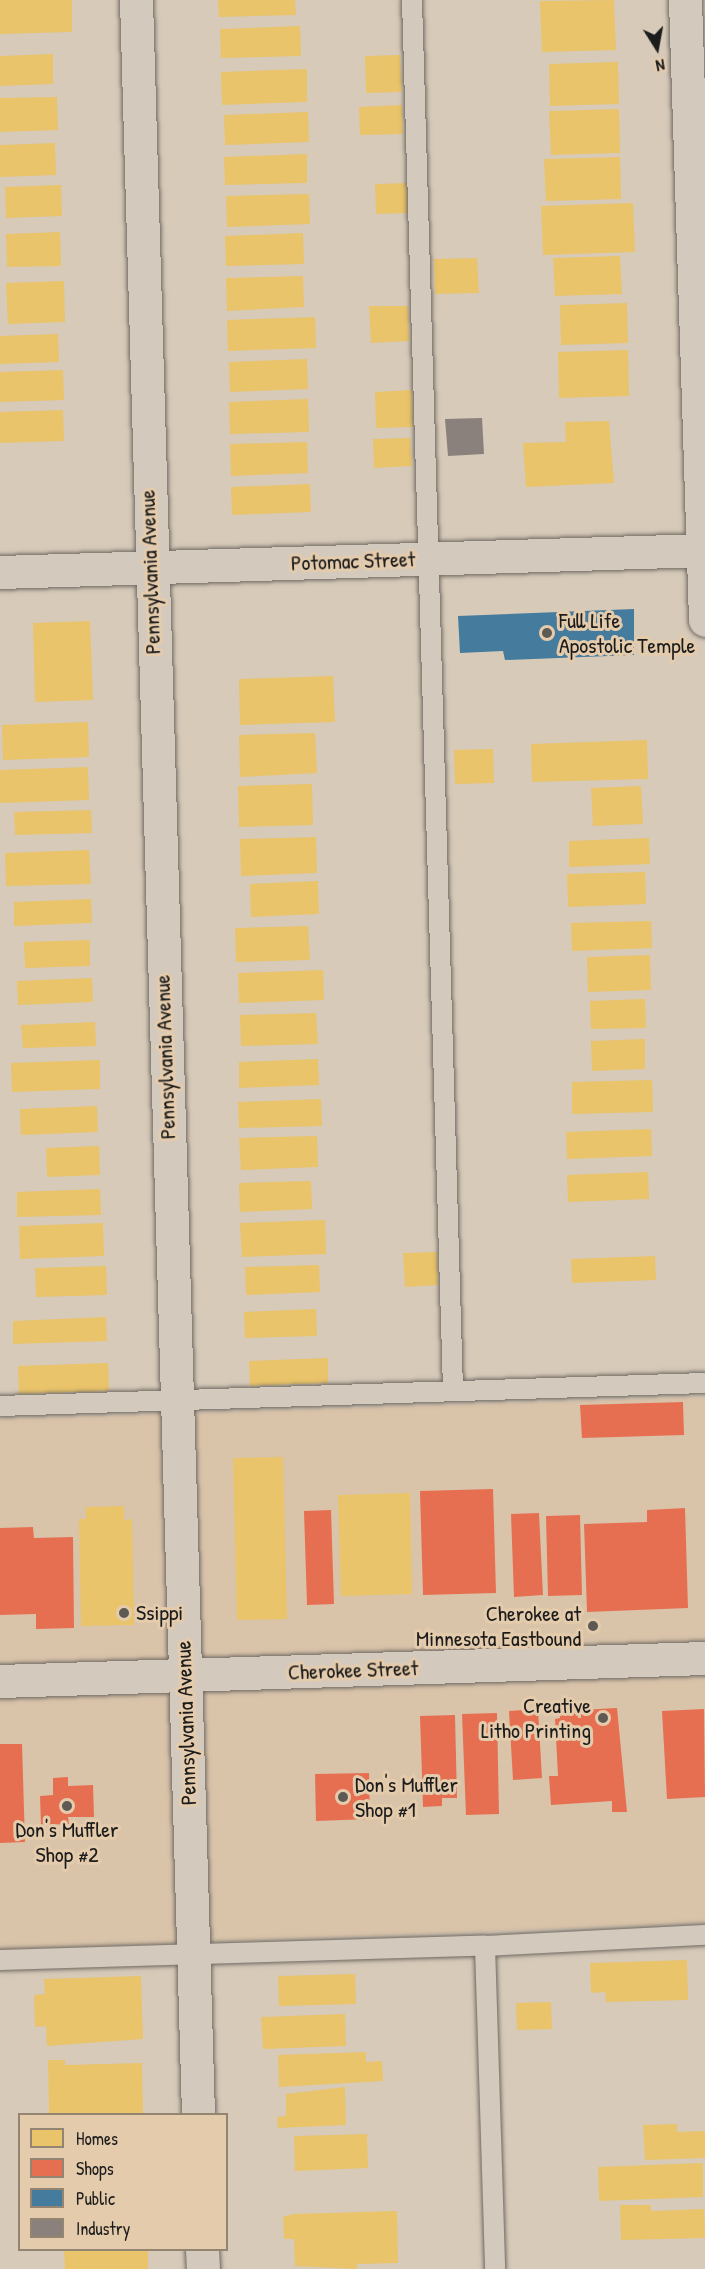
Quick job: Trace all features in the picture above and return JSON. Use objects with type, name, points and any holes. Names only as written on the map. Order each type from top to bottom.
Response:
[{"type":"street","name":"Pennsylvania Avenue","points":[[136,0],[150,567],[198,2113]]},
{"type":"street","points":[[685,0],[705,620]]},
{"type":"street","name":"Potomac Street","points":[[0,572],[704,550]]},
{"type":"street","name":"Cherokee Street","points":[[0,1681],[705,1658]]},
{"type":"street","points":[[202,2251],[203,2269]]},
{"type":"lane","points":[[412,0],[453,1391]]},
{"type":"lane","points":[[0,1406],[705,1383]]},
{"type":"lane","points":[[0,1960],[485,1946],[705,1935]]},
{"type":"lane","points":[[485,1946],[495,2269]]},
{"type":"shaded area","points":[[705,1397],[705,1923],[0,1950],[0,1419]]},
{"type":"building: Homes","points":[[0,0],[72,0],[72,32],[0,34]]},
{"type":"building: Homes","points":[[218,0],[295,0],[296,15],[219,17]]},
{"type":"building: Homes","points":[[614,0],[616,50],[542,52],[540,1]]},
{"type":"building: Homes","points":[[300,26],[301,56],[221,58],[220,29]]},
{"type":"building: Homes","points":[[53,54],[53,84],[0,86],[0,56]]},
{"type":"building: Homes","points":[[400,55],[402,92],[366,93],[365,56]]},
{"type":"building: Homes","points":[[618,62],[619,104],[550,106],[549,64]]},
{"type":"building: Homes","points":[[307,69],[307,102],[222,105],[221,72]]},
{"type":"building: Homes","points":[[57,97],[58,130],[0,132],[0,98]]},
{"type":"building: Homes","points":[[402,105],[403,134],[360,135],[359,107]]},
{"type":"building: Homes","points":[[619,109],[620,153],[551,155],[549,111]]},
{"type":"building: Homes","points":[[308,112],[309,142],[225,145],[224,115]]},
{"type":"building: Homes","points":[[55,143],[56,175],[0,177],[0,145]]},
{"type":"building: Homes","points":[[307,154],[307,183],[225,185],[224,157]]},
{"type":"building: Homes","points":[[620,157],[621,199],[546,201],[544,159]]},
{"type":"building: Homes","points":[[409,183],[410,213],[376,214],[375,184]]},
{"type":"building: Homes","points":[[61,185],[62,216],[6,218],[5,187]]},
{"type":"building: Homes","points":[[309,194],[310,224],[227,227],[226,196]]},
{"type":"building: Homes","points":[[633,203],[635,252],[543,255],[541,206]]},
{"type":"building: Homes","points":[[60,232],[61,266],[7,267],[6,234]]},
{"type":"building: Homes","points":[[303,233],[304,264],[226,266],[225,236]]},
{"type":"building: Homes","points":[[620,256],[622,294],[555,296],[553,258]]},
{"type":"building: Homes","points":[[477,258],[479,293],[435,294],[434,259]]},
{"type":"building: Homes","points":[[303,276],[304,307],[227,311],[226,278]]},
{"type":"building: Homes","points":[[64,281],[65,322],[8,324],[6,283]]},
{"type":"building: Homes","points":[[627,303],[628,343],[561,345],[560,305]]},
{"type":"building: Homes","points":[[369,306],[408,306],[409,341],[371,343]]},
{"type":"building: Homes","points":[[315,317],[316,348],[228,351],[227,320]]},
{"type":"building: Homes","points":[[58,334],[59,362],[0,364],[0,336]]},
{"type":"building: Homes","points":[[628,350],[629,396],[559,398],[558,352]]},
{"type":"building: Homes","points":[[307,359],[308,389],[230,392],[229,362]]},
{"type":"building: Homes","points":[[63,370],[64,400],[0,402],[0,372]]},
{"type":"building: Homes","points":[[412,390],[413,427],[376,428],[375,392]]},
{"type":"building: Homes","points":[[308,399],[309,432],[230,434],[229,402]]},
{"type":"building: Homes","points":[[63,410],[64,441],[0,443],[0,412]]},
{"type":"building: Homes","points":[[609,421],[614,483],[526,487],[523,443],[566,442],[565,422]]},
{"type":"building: Homes","points":[[410,438],[412,466],[374,468],[373,439]]},
{"type":"building: Homes","points":[[307,442],[308,473],[231,476],[230,444]]},
{"type":"building: Homes","points":[[310,484],[311,512],[232,515],[231,487]]},
{"type":"building: Homes","points":[[90,621],[93,700],[35,702],[33,623]]},
{"type":"building: Homes","points":[[333,676],[335,722],[240,725],[239,679]]},
{"type":"building: Homes","points":[[88,722],[89,757],[3,760],[2,725]]},
{"type":"building: Homes","points":[[315,733],[317,773],[240,777],[239,735]]},
{"type":"building: Homes","points":[[647,740],[648,779],[532,782],[531,744]]},
{"type":"building: Homes","points":[[493,749],[494,783],[455,784],[454,750]]},
{"type":"building: Homes","points":[[88,767],[89,800],[0,803],[0,770]]},
{"type":"building: Homes","points":[[312,784],[313,825],[239,827],[238,786]]},
{"type":"building: Homes","points":[[641,786],[643,824],[593,826],[591,788]]},
{"type":"building: Homes","points":[[91,810],[92,833],[15,835],[14,812]]},
{"type":"building: Homes","points":[[316,837],[317,873],[241,876],[240,839]]},
{"type":"building: Homes","points":[[649,838],[650,864],[569,867],[569,841]]},
{"type":"building: Homes","points":[[89,850],[91,884],[6,886],[5,853]]},
{"type":"building: Homes","points":[[645,872],[646,904],[568,907],[567,874]]},
{"type":"building: Homes","points":[[318,881],[319,914],[251,917],[250,884]]},
{"type":"building: Homes","points":[[91,899],[92,923],[14,926],[14,902]]},
{"type":"building: Homes","points":[[651,921],[652,948],[572,951],[571,923]]},
{"type":"building: Homes","points":[[308,926],[310,960],[236,962],[235,928]]},
{"type":"building: Homes","points":[[90,940],[90,966],[25,968],[24,942]]},
{"type":"building: Homes","points":[[650,955],[651,990],[588,992],[587,957]]},
{"type":"building: Homes","points":[[323,970],[324,1000],[239,1003],[238,973]]},
{"type":"building: Homes","points":[[92,978],[93,1002],[18,1005],[17,981]]},
{"type":"building: Homes","points":[[645,999],[646,1028],[591,1029],[590,1001]]},
{"type":"building: Homes","points":[[316,1013],[318,1044],[241,1046],[240,1015]]},
{"type":"building: Homes","points":[[95,1022],[96,1046],[23,1048],[21,1025]]},
{"type":"building: Homes","points":[[645,1039],[645,1069],[592,1071],[591,1041]]},
{"type":"building: Homes","points":[[318,1059],[319,1085],[239,1088],[239,1062]]},
{"type":"building: Homes","points":[[100,1060],[100,1089],[12,1092],[11,1063]]},
{"type":"building: Homes","points":[[652,1080],[653,1112],[572,1114],[572,1082]]},
{"type":"building: Homes","points":[[321,1099],[322,1126],[239,1128],[238,1102]]},
{"type":"building: Homes","points":[[97,1106],[98,1132],[21,1135],[20,1109]]},
{"type":"building: Homes","points":[[651,1129],[652,1156],[567,1159],[566,1132]]},
{"type":"building: Homes","points":[[317,1136],[318,1167],[241,1170],[239,1138]]},
{"type":"building: Homes","points":[[99,1146],[100,1175],[47,1177],[46,1148]]},
{"type":"building: Homes","points":[[648,1172],[649,1199],[568,1202],[567,1175]]},
{"type":"building: Homes","points":[[311,1181],[312,1209],[240,1212],[239,1183]]},
{"type":"building: Homes","points":[[100,1189],[101,1215],[17,1217],[17,1192]]},
{"type":"building: Homes","points":[[325,1220],[326,1254],[242,1257],[240,1223]]},
{"type":"building: Homes","points":[[103,1223],[104,1256],[20,1259],[19,1226]]},
{"type":"building: Homes","points":[[437,1252],[438,1285],[405,1287],[403,1253]]},
{"type":"building: Homes","points":[[655,1256],[656,1280],[572,1283],[571,1259]]},
{"type":"building: Homes","points":[[319,1265],[320,1292],[246,1295],[245,1267]]},
{"type":"building: Homes","points":[[106,1266],[107,1295],[36,1297],[35,1268]]},
{"type":"building: Homes","points":[[316,1309],[317,1336],[245,1338],[244,1312]]},
{"type":"building: Homes","points":[[106,1317],[107,1341],[13,1344],[13,1321]]},
{"type":"building: Homes","points":[[328,1358],[328,1383],[250,1386],[249,1361]]},
{"type":"building: Homes","points":[[108,1363],[109,1391],[19,1394],[18,1366]]},
{"type":"building: Homes","points":[[283,1457],[287,1619],[237,1620],[233,1458]]},
{"type":"building: Homes","points":[[410,1493],[412,1594],[341,1596],[338,1495]]},
{"type":"building: Homes","points":[[124,1506],[124,1520],[132,1519],[134,1625],[81,1626],[79,1519],[86,1519],[86,1507]]},
{"type":"building: Homes","points":[[687,1960],[688,2000],[606,2002],[605,1992],[591,1993],[590,1963]]},
{"type":"building: Homes","points":[[355,1974],[356,2004],[279,2006],[278,1976]]},
{"type":"building: Homes","points":[[141,1976],[143,2039],[47,2046],[46,2026],[35,2027],[34,1995],[45,1994],[44,1979]]},
{"type":"building: Homes","points":[[551,2002],[552,2029],[517,2030],[516,2003]]},
{"type":"building: Homes","points":[[345,2014],[346,2046],[263,2049],[261,2017]]},
{"type":"building: Homes","points":[[366,2052],[366,2062],[382,2061],[383,2081],[279,2087],[278,2055]]},
{"type":"building: Homes","points":[[48,2060],[65,2060],[65,2065],[142,2063],[143,2113],[49,2113]]},
{"type":"building: Homes","points":[[345,2087],[346,2125],[278,2128],[277,2117],[286,2116],[286,2094]]},
{"type":"building: Homes","points":[[677,2124],[677,2132],[705,2131],[705,2158],[645,2160],[643,2125]]},
{"type":"building: Homes","points":[[367,2134],[368,2168],[295,2171],[294,2136]]},
{"type":"building: Homes","points":[[703,2163],[703,2197],[599,2201],[598,2167]]},
{"type":"building: Homes","points":[[620,2205],[651,2205],[651,2211],[704,2209],[705,2238],[621,2240]]},
{"type":"building: Homes","points":[[397,2211],[398,2263],[357,2264],[357,2269],[295,2266],[294,2239],[284,2239],[283,2217],[293,2214]]},
{"type":"building: Homes","points":[[64,2251],[148,2251],[148,2269],[65,2269]]},
{"type":"building: Shops","points":[[683,1402],[684,1435],[582,1438],[580,1405]]},
{"type":"building: Shops","points":[[493,1489],[496,1593],[423,1595],[420,1491]]},
{"type":"building: Shops","points":[[685,1508],[688,1608],[587,1612],[584,1524],[647,1522],[647,1510]]},
{"type":"building: Shops","points":[[331,1510],[334,1604],[307,1605],[304,1511]]},
{"type":"building: Shops","points":[[539,1513],[543,1595],[514,1597],[511,1514]]},
{"type":"building: Shops","points":[[580,1515],[582,1595],[548,1596],[546,1516]]},
{"type":"building: Shops","points":[[33,1527],[34,1538],[73,1537],[74,1628],[36,1629],[36,1614],[0,1615],[0,1528]]},
{"type":"building: Shops","points":[[577,1707],[578,1718],[581,1718],[581,1710],[617,1708],[627,1812],[612,1812],[612,1801],[551,1805],[549,1776],[558,1776],[555,1719],[560,1718],[559,1708]]},
{"type":"building: Shops","points":[[538,1709],[542,1778],[513,1780],[509,1711]]},
{"type":"building: Shops","points":[[704,1709],[705,1797],[667,1799],[662,1711]]},
{"type":"building: Shops","points":[[497,1713],[499,1814],[466,1815],[462,1714]]},
{"type":"building: Shops","points":[[455,1715],[457,1798],[442,1798],[442,1806],[423,1807],[420,1716]]},
{"type":"building: Shops","points":[[0,1744],[22,1744],[25,1842],[0,1843]]},
{"type":"building: Shops","name":"Don's Muffler Shop #1","points":[[369,1773],[370,1819],[316,1821],[315,1774]]},
{"type":"building: Shops","name":"Don's Muffler Shop #2","points":[[68,1777],[68,1786],[93,1785],[94,1817],[68,1817],[69,1824],[41,1825],[40,1796],[53,1795],[53,1778]]},
{"type":"building: Public","name":"Full Life Apostolic Temple","points":[[634,609],[634,655],[505,660],[503,651],[460,653],[458,616]]},
{"type":"building: Industry","points":[[482,418],[484,454],[448,456],[445,419]]},
{"type":"place","name":"Full Life Apostolic Temple","points":[[547,633]]},
{"type":"place","name":"Ssippi","points":[[124,1613]]},
{"type":"place","name":"Cherokee at Minnesota Eastbound","points":[[593,1626]]},
{"type":"place","name":"Creative Litho Printing","points":[[603,1718]]},
{"type":"place","name":"Don's Muffler Shop #1","points":[[343,1797]]},
{"type":"place","name":"Don's Muffler Shop #2","points":[[67,1806]]}]
